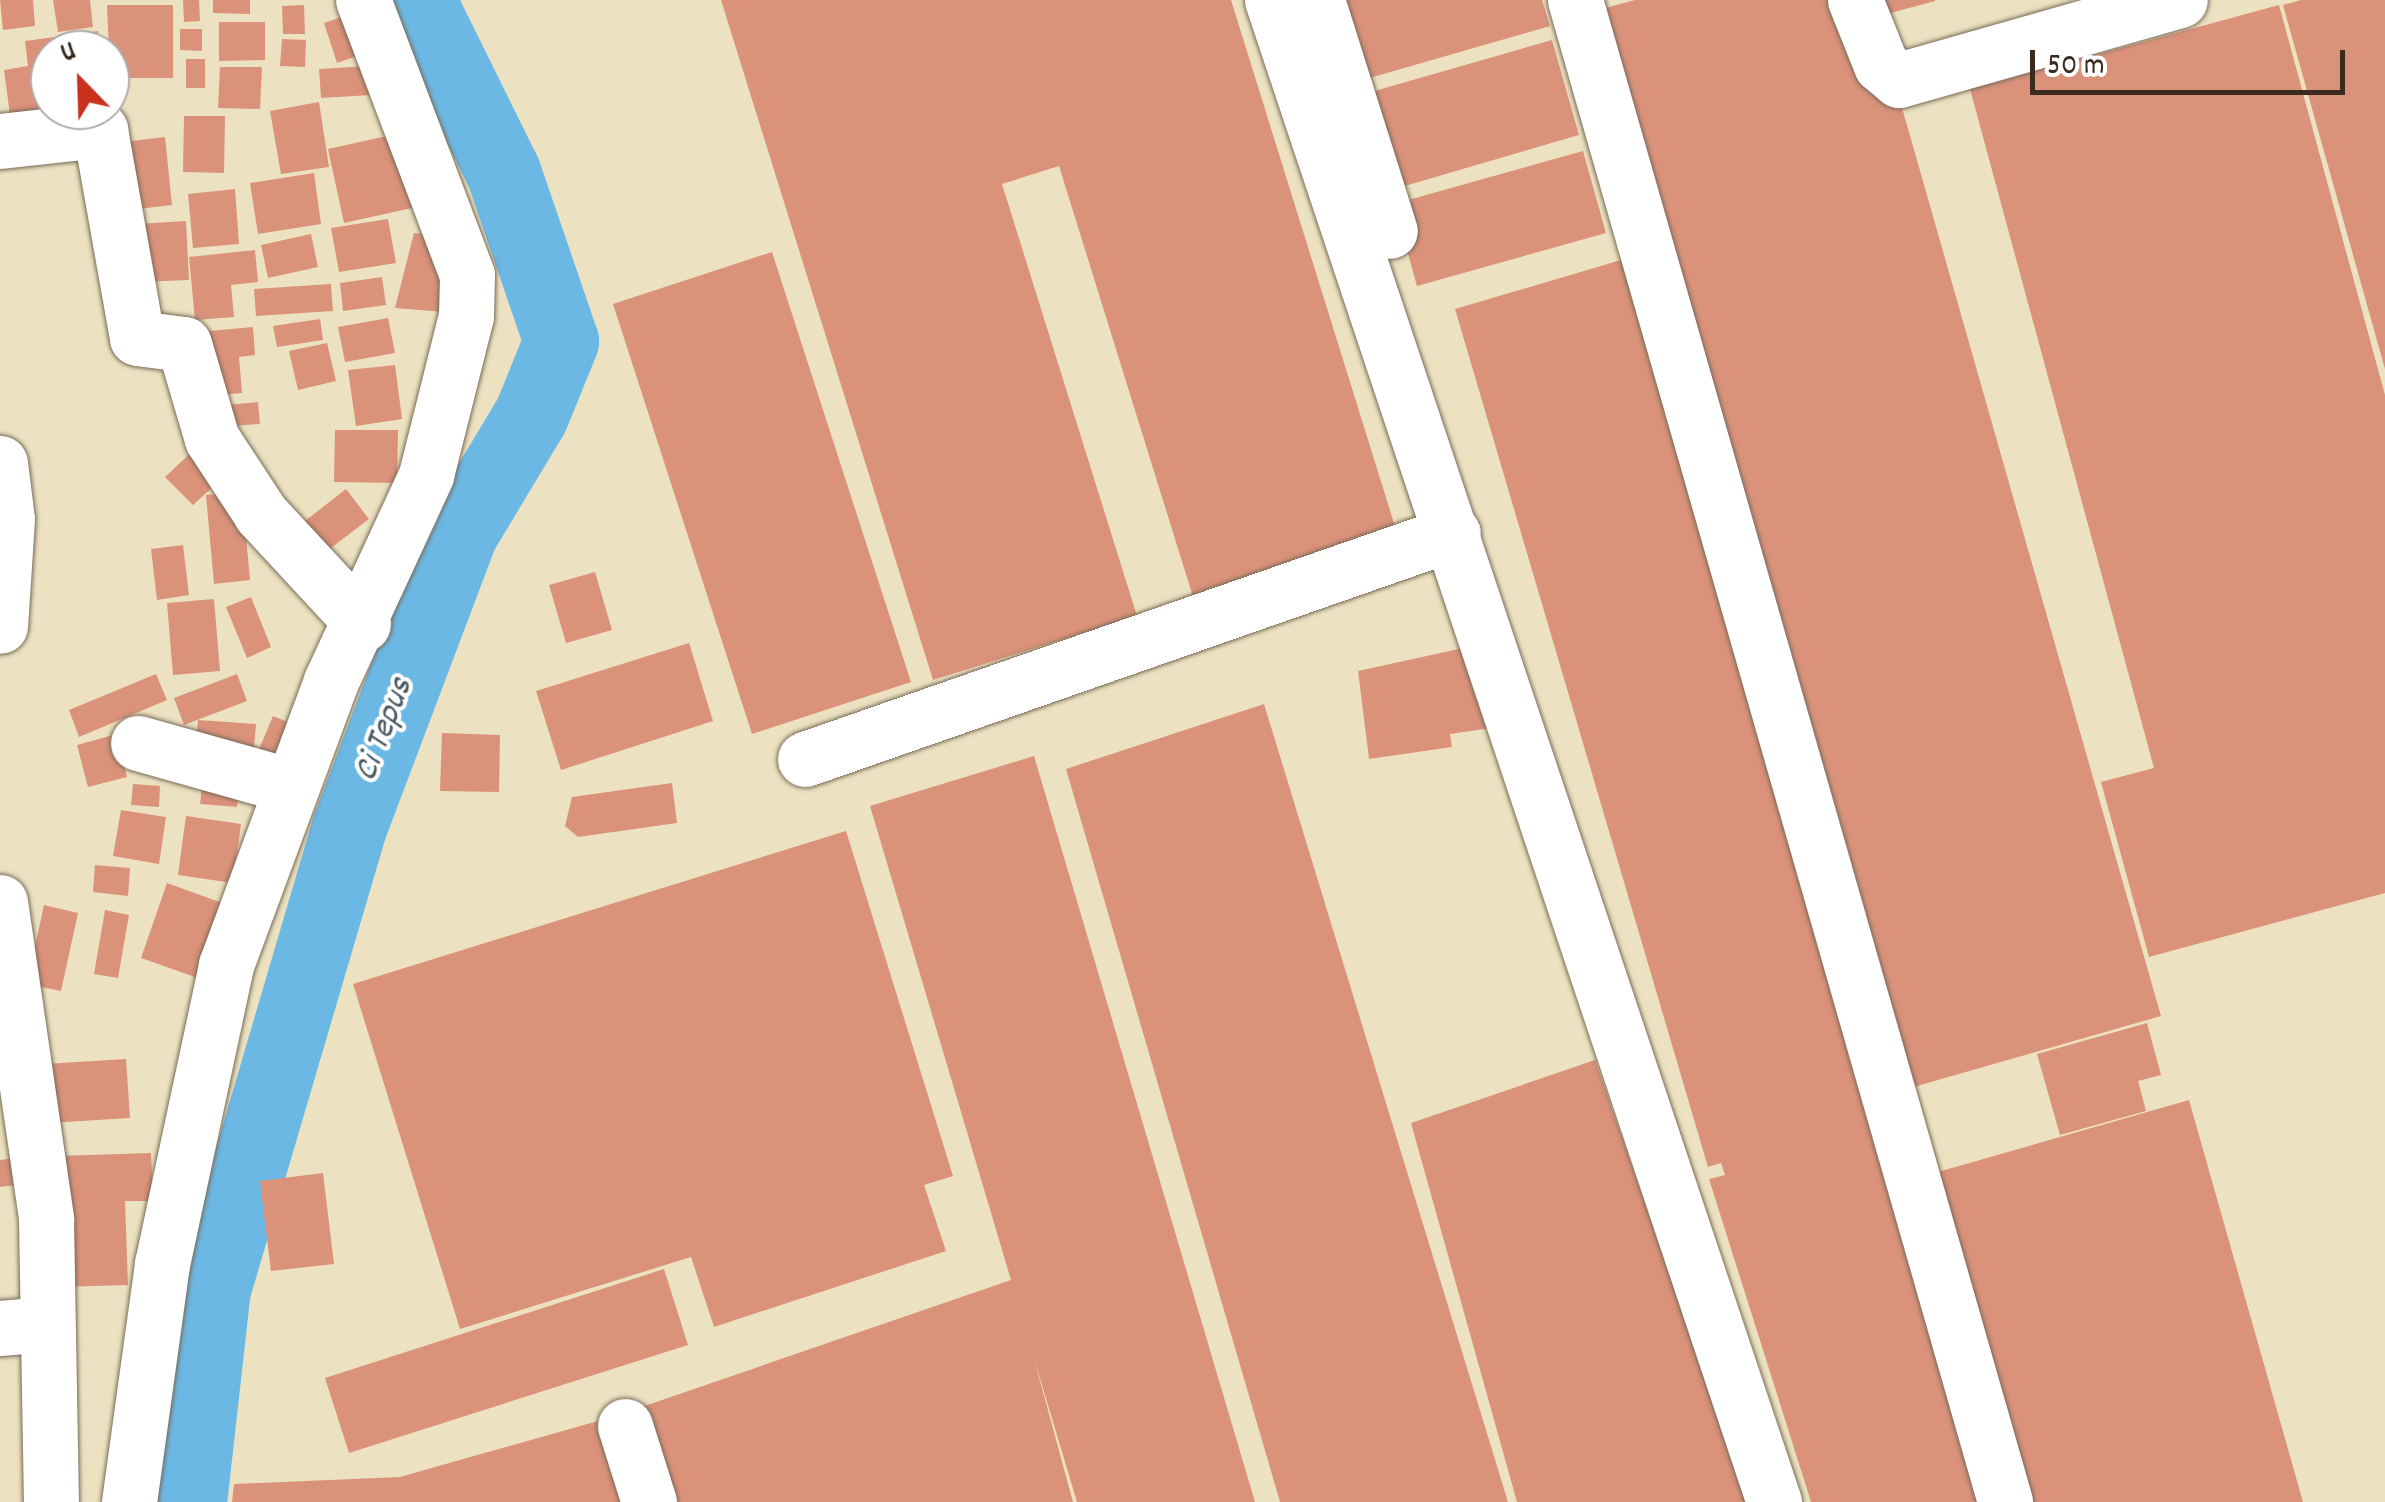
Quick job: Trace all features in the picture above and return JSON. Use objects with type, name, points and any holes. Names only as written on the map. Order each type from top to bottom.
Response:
[{"type":"street","points":[[130,1502],[200,1056],[291,786],[426,475],[466,316],[467,275],[362,0]]},
{"type":"street","points":[[1272,0],[1774,1502]]},
{"type":"street","points":[[1317,0],[1798,1502]]},
{"type":"street","points":[[1576,0],[2004,1502]]},
{"type":"street","points":[[1855,0],[1881,65],[1899,80],[2180,0]]},
{"type":"street","points":[[0,141],[100,130],[137,338],[184,344],[212,439],[261,514],[362,624]]},
{"type":"street","points":[[0,463],[7,519],[0,626]]},
{"type":"street","points":[[805,759],[1453,533]]},
{"type":"street","points":[[138,743],[291,786]]},
{"type":"street","points":[[0,902],[23,1220],[23,1326],[51,1502]]},
{"type":"street","points":[[625,1426],[649,1502]]},
{"type":"building","points":[[0,0],[33,0],[35,26],[3,30]]},
{"type":"building","points":[[53,0],[90,0],[93,27],[58,30]]},
{"type":"building","points":[[183,0],[199,0],[200,21],[184,22]]},
{"type":"building","points":[[213,0],[250,0],[250,14],[213,13]]},
{"type":"building","points":[[721,0],[1231,0],[1398,536],[1194,600],[1059,166],[1002,184],[1137,616],[933,680]]},
{"type":"building","points":[[1336,0],[1542,0],[1550,26],[1359,81]]},
{"type":"building","points":[[1635,0],[1842,0],[1868,91],[1895,83],[2161,1016],[1910,1088],[1602,9]]},
{"type":"building","points":[[1883,0],[1935,0],[1935,1],[1887,14]]},
{"type":"building","points":[[2301,0],[2385,0],[2385,369],[2283,5]]},
{"type":"building","points":[[107,5],[173,5],[173,78],[130,78],[130,30],[108,30]]},
{"type":"building","points":[[304,5],[305,34],[283,34],[282,6]]},
{"type":"building","points":[[2279,5],[2385,395],[2385,893],[2149,957],[2101,782],[2154,768],[1970,89]]},
{"type":"building","points":[[359,11],[372,51],[337,63],[324,23]]},
{"type":"building","points":[[219,22],[265,22],[265,60],[219,61]]},
{"type":"building","points":[[180,29],[202,29],[202,51],[180,50]]},
{"type":"building","points":[[282,39],[306,40],[305,67],[280,66]]},
{"type":"building","points":[[30,40],[30,112],[10,115],[4,70],[28,66],[25,41]]},
{"type":"building","points":[[1552,40],[1579,135],[1391,190],[1364,94]]},
{"type":"building","points":[[186,59],[205,59],[205,88],[186,88]]},
{"type":"building","points":[[369,66],[371,95],[321,98],[319,69]]},
{"type":"building","points":[[220,67],[262,67],[260,109],[218,108]]},
{"type":"building","points":[[319,102],[329,167],[281,174],[270,111]]},
{"type":"building","points":[[184,116],[225,116],[224,173],[183,172]]},
{"type":"building","points":[[405,132],[421,206],[344,223],[328,149]]},
{"type":"building","points":[[165,137],[172,205],[130,210],[123,142]]},
{"type":"building","points":[[1583,151],[1606,233],[1417,286],[1394,204]]},
{"type":"building","points":[[314,173],[321,224],[258,234],[250,183]]},
{"type":"building","points":[[235,189],[239,244],[193,248],[188,194]]},
{"type":"building","points":[[388,219],[396,263],[339,272],[331,228]]},
{"type":"building","points":[[186,221],[189,280],[140,282],[137,224]]},
{"type":"building","points":[[414,233],[441,235],[456,313],[395,308]]},
{"type":"building","points":[[311,234],[318,267],[268,278],[261,245]]},
{"type":"building","points":[[255,250],[258,282],[231,285],[234,317],[195,320],[189,257]]},
{"type":"building","points":[[772,252],[911,682],[752,734],[613,304]]},
{"type":"building","points":[[1621,260],[1984,1502],[1811,1502],[1709,1179],[1725,1175],[1721,1163],[1708,1167],[1455,309]]},
{"type":"building","points":[[382,277],[386,305],[343,311],[340,283]]},
{"type":"building","points":[[331,284],[333,311],[256,316],[254,289]]},
{"type":"building","points":[[388,318],[395,353],[345,362],[338,327]]},
{"type":"building","points":[[320,319],[323,340],[277,347],[273,326]]},
{"type":"building","points":[[253,327],[255,355],[239,357],[242,393],[205,396],[199,332]]},
{"type":"building","points":[[327,343],[336,381],[298,390],[289,351]]},
{"type":"building","points":[[395,365],[402,419],[356,426],[348,370]]},
{"type":"building","points":[[258,402],[260,424],[218,427],[216,406]]},
{"type":"building","points":[[335,430],[398,430],[397,483],[334,482]]},
{"type":"building","points":[[199,445],[227,474],[193,505],[165,477]]},
{"type":"building","points":[[346,489],[369,519],[323,554],[301,524]]},
{"type":"building","points":[[242,492],[250,580],[214,584],[206,495]]},
{"type":"building","points":[[183,545],[189,595],[157,600],[151,549]]},
{"type":"building","points":[[595,572],[612,630],[566,643],[549,585]]},
{"type":"building","points":[[251,597],[271,647],[247,658],[226,607]]},
{"type":"building","points":[[214,599],[220,671],[173,675],[167,603]]},
{"type":"building","points":[[689,643],[713,721],[561,770],[536,691]]},
{"type":"building","points":[[1468,647],[1498,727],[1450,734],[1452,747],[1369,759],[1358,671]]},
{"type":"building","points":[[156,674],[167,700],[79,737],[69,710]]},
{"type":"building","points":[[237,674],[247,701],[184,725],[174,698]]},
{"type":"building","points":[[1264,704],[1508,1502],[1280,1502],[1066,769]]},
{"type":"building","points":[[273,716],[295,725],[276,771],[254,761]]},
{"type":"building","points":[[198,720],[256,724],[253,760],[195,756]]},
{"type":"building","points":[[442,733],[500,735],[499,792],[440,791]]},
{"type":"building","points":[[117,734],[127,777],[88,787],[77,745]]},
{"type":"building","points":[[1034,756],[1255,1502],[1077,1502],[1033,1355],[1073,1502],[659,1502],[630,1411],[1011,1280],[870,806]]},
{"type":"building","points":[[203,778],[239,782],[237,807],[200,804]]},
{"type":"building","points":[[672,783],[677,823],[578,837],[565,826],[572,797]]},
{"type":"building","points":[[133,784],[160,786],[159,807],[131,805]]},
{"type":"building","points":[[121,810],[166,817],[159,864],[113,856]]},
{"type":"building","points":[[186,816],[241,824],[233,883],[178,875]]},
{"type":"building","points":[[846,831],[953,1176],[924,1185],[946,1251],[714,1327],[691,1257],[460,1329],[353,984]]},
{"type":"building","points":[[95,865],[130,868],[128,896],[93,892]]},
{"type":"building","points":[[167,883],[225,904],[212,983],[141,958]]},
{"type":"building","points":[[44,905],[78,913],[61,991],[27,984]]},
{"type":"building","points":[[105,910],[129,915],[118,978],[94,974]]},
{"type":"building","points":[[2147,1023],[2161,1075],[2138,1081],[2146,1111],[2060,1135],[2037,1054]]},
{"type":"building","points":[[126,1059],[130,1118],[49,1123],[45,1064]]},
{"type":"building","points":[[1595,1060],[1749,1502],[1517,1502],[1411,1123]]},
{"type":"building","points":[[2189,1100],[2303,1502],[2024,1502],[1931,1174]]},
{"type":"building","points":[[151,1153],[153,1201],[125,1201],[128,1285],[61,1287],[57,1156]]},
{"type":"building","points":[[28,1156],[32,1183],[0,1187],[0,1160]]},
{"type":"building","points":[[323,1173],[334,1264],[271,1271],[260,1181]]},
{"type":"building","points":[[664,1269],[688,1345],[349,1453],[325,1378]]},
{"type":"building","points":[[612,1417],[640,1502],[232,1502],[234,1484],[400,1477]]},
{"type":"waterway","name":"Ci Tepus","points":[[189,1502],[213,1289],[349,827],[460,533],[531,415],[561,341],[503,172],[418,0]]}]
